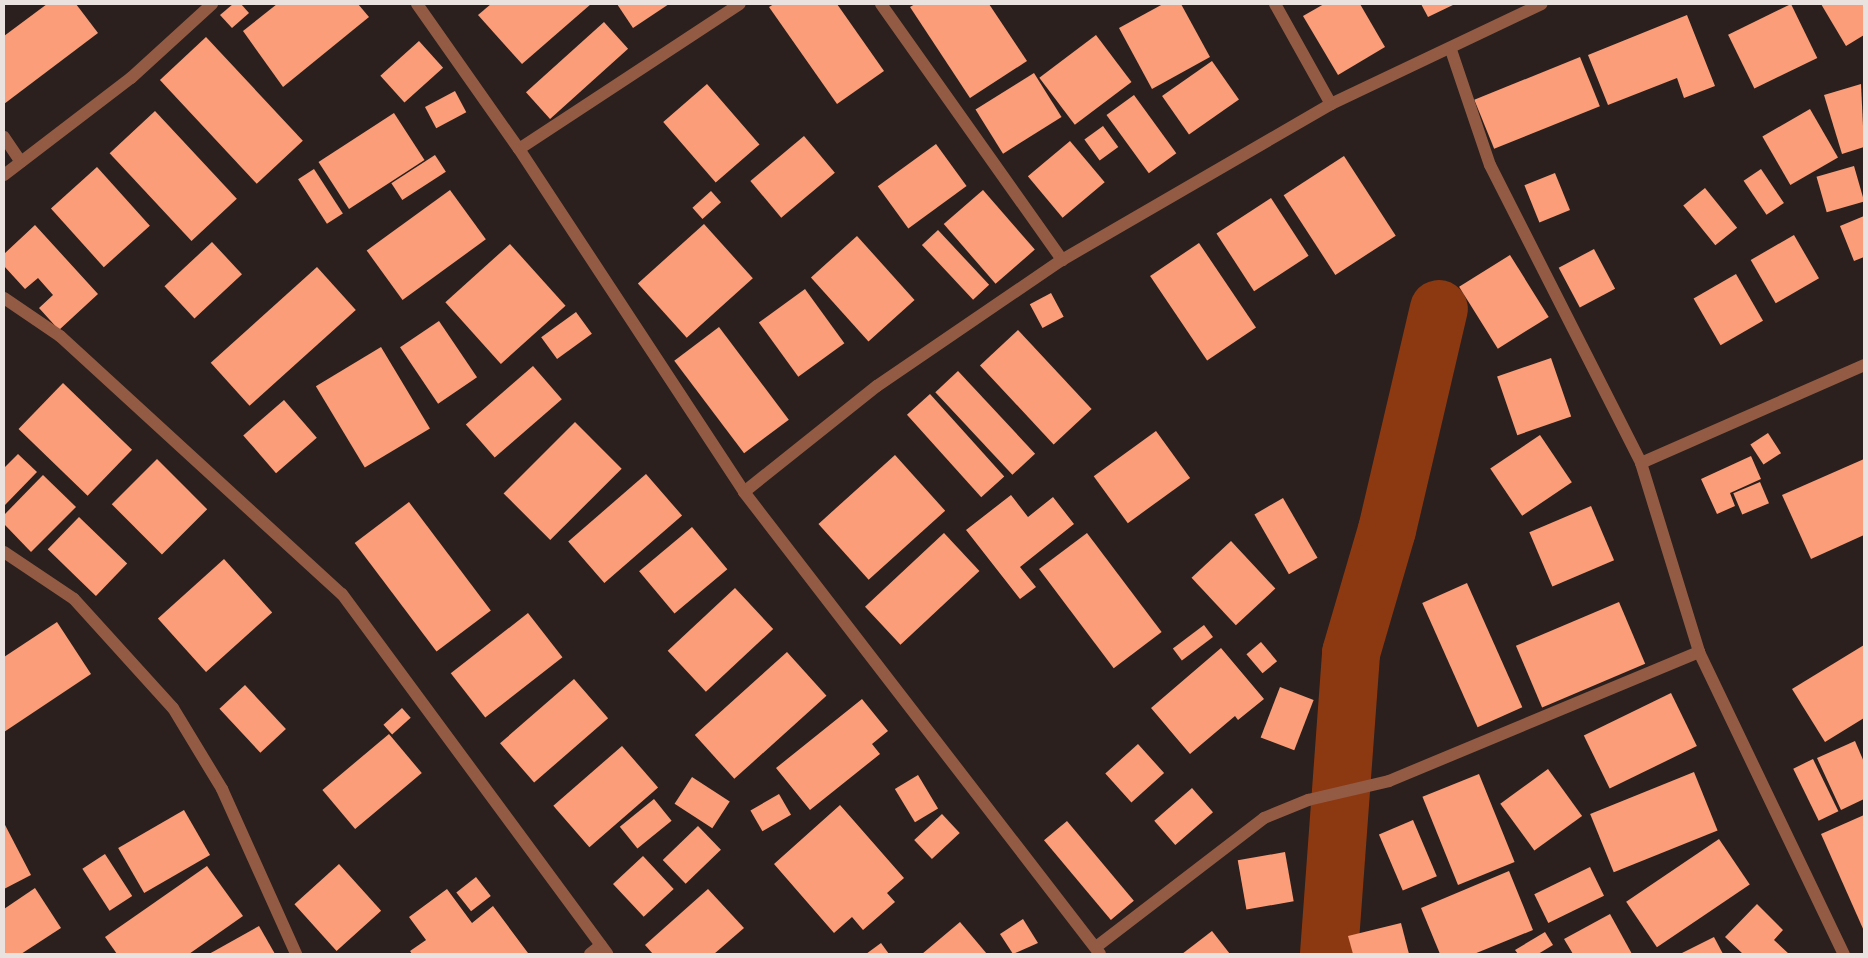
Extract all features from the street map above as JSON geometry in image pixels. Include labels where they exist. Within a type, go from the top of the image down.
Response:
[{"type":"street","points":[[4,175],[131,78],[212,4]]},
{"type":"street","points":[[417,4],[519,149],[744,492],[1098,951],[1264,818],[1308,800],[1389,781],[1700,652]]},
{"type":"street","points":[[519,149],[740,4]]},
{"type":"street","points":[[881,4],[1062,260]]},
{"type":"street","points":[[1275,4],[1331,104]]},
{"type":"street","points":[[744,492],[876,386],[1062,260],[1331,104],[1451,50],[1542,4]]},
{"type":"street","points":[[1451,50],[1490,165],[1642,463],[1700,652],[1844,954]]},
{"type":"street","points":[[4,138],[21,162]]},
{"type":"street","points":[[4,298],[60,336],[342,594],[604,950],[590,954]]},
{"type":"street","points":[[1642,463],[1864,366]]},
{"type":"street","points":[[4,552],[74,599],[173,708],[222,789],[296,954]]},
{"type":"building","points":[[47,4],[76,4],[98,33],[4,104],[4,36]]},
{"type":"building","points":[[233,4],[241,4],[249,13],[232,28],[220,15]]},
{"type":"building","points":[[277,4],[358,4],[369,17],[283,87],[243,31]]},
{"type":"building","points":[[491,4],[591,4],[522,64],[478,15]]},
{"type":"building","points":[[617,4],[669,4],[633,28]]},
{"type":"building","points":[[774,4],[837,4],[884,71],[837,104],[769,7]]},
{"type":"building","points":[[915,4],[989,4],[1027,61],[970,98],[910,7]]},
{"type":"building","points":[[1163,4],[1181,4],[1210,57],[1152,89],[1119,28]]},
{"type":"building","points":[[1324,4],[1360,4],[1385,47],[1338,75],[1303,16]]},
{"type":"building","points":[[1421,4],[1455,4],[1428,17]]},
{"type":"building","points":[[1791,4],[1817,58],[1754,89],[1728,35]]},
{"type":"building","points":[[1821,4],[1864,4],[1864,35],[1846,46]]},
{"type":"building","points":[[1687,15],[1715,86],[1684,98],[1677,78],[1608,105],[1588,55]]},
{"type":"building","points":[[604,22],[628,49],[550,119],[526,92]]},
{"type":"building","points":[[1096,35],[1132,82],[1075,125],[1039,78]]},
{"type":"building","points":[[206,37],[303,141],[257,184],[160,80]]},
{"type":"building","points":[[419,41],[443,68],[404,103],[380,76]]},
{"type":"building","points":[[1580,57],[1600,106],[1494,149],[1474,100]]},
{"type":"building","points":[[1212,61],[1239,100],[1189,134],[1162,96]]},
{"type":"building","points":[[1034,73],[1062,117],[1003,154],[975,110]]},
{"type":"building","points":[[707,84],[759,144],[716,182],[663,122]]},
{"type":"building","points":[[1861,84],[1864,147],[1842,154],[1824,95]]},
{"type":"building","points":[[455,91],[466,112],[436,128],[425,107]]},
{"type":"building","points":[[1134,95],[1176,153],[1149,173],[1106,115]]},
{"type":"building","points":[[1810,109],[1838,157],[1790,185],[1762,136]]},
{"type":"building","points":[[155,111],[237,199],[191,241],[110,153]]},
{"type":"building","points":[[394,113],[424,160],[349,209],[319,162]]},
{"type":"building","points":[[1103,126],[1118,147],[1100,161],[1084,140]]},
{"type":"building","points":[[804,136],[835,173],[781,218],[750,181]]},
{"type":"building","points":[[1070,141],[1105,182],[1063,218],[1028,176]]},
{"type":"building","points":[[936,144],[967,186],[908,228],[878,186]]},
{"type":"building","points":[[435,155],[446,172],[402,200],[391,183]]},
{"type":"building","points":[[1344,156],[1396,236],[1335,275],[1284,195]]},
{"type":"building","points":[[1854,166],[1864,202],[1827,212],[1817,177]]},
{"type":"building","points":[[97,167],[150,226],[104,267],[51,208]]},
{"type":"building","points":[[314,169],[343,213],[327,224],[298,179]]},
{"type":"building","points":[[1761,169],[1784,203],[1767,215],[1744,181]]},
{"type":"building","points":[[1555,173],[1570,210],[1539,222],[1524,185]]},
{"type":"building","points":[[1705,188],[1737,228],[1715,245],[1683,206]]},
{"type":"building","points":[[450,190],[486,239],[403,300],[367,251]]},
{"type":"building","points":[[983,190],[1035,250],[996,284],[944,224]]},
{"type":"building","points":[[711,191],[721,202],[702,219],[692,208]]},
{"type":"building","points":[[1271,198],[1309,256],[1254,291],[1216,233]]},
{"type":"building","points":[[1864,216],[1864,257],[1854,261],[1840,226]]},
{"type":"building","points":[[704,224],[753,278],[687,338],[638,284]]},
{"type":"building","points":[[35,225],[98,294],[59,330],[39,308],[53,295],[38,278],[25,289],[4,266],[4,254]]},
{"type":"building","points":[[938,230],[989,285],[973,300],[922,245]]},
{"type":"building","points":[[1794,235],[1819,278],[1776,303],[1751,260]]},
{"type":"building","points":[[857,236],[915,300],[868,341],[811,277]]},
{"type":"building","points":[[212,242],[242,274],[194,319],[164,286]]},
{"type":"building","points":[[1199,243],[1256,328],[1207,361],[1150,276]]},
{"type":"building","points":[[510,244],[566,306],[501,364],[445,302]]},
{"type":"building","points":[[1594,249],[1615,289],[1580,308],[1559,268]]},
{"type":"building","points":[[1510,255],[1549,317],[1498,349],[1459,287]]},
{"type":"building","points":[[317,267],[356,310],[250,406],[211,363]]},
{"type":"building","points":[[1736,274],[1763,321],[1721,345],[1694,298]]},
{"type":"building","points":[[805,289],[844,343],[798,377],[759,323]]},
{"type":"building","points":[[1051,293],[1064,317],[1042,328],[1030,304]]},
{"type":"building","points":[[576,312],[592,334],[557,359],[541,337]]},
{"type":"building","points":[[439,321],[477,377],[438,404],[400,347]]},
{"type":"building","points":[[719,327],[789,420],[744,453],[674,361]]},
{"type":"building","points":[[1018,330],[1092,409],[1054,444],[980,365]]},
{"type":"building","points":[[381,347],[430,428],[365,468],[316,386]]},
{"type":"building","points":[[1551,358],[1571,417],[1517,435],[1497,377]]},
{"type":"building","points":[[533,366],[562,399],[495,458],[466,424]]},
{"type":"building","points":[[958,371],[1035,454],[1012,475],[935,392]]},
{"type":"building","points":[[63,383],[132,450],[88,496],[19,429]]},
{"type":"building","points":[[930,394],[1004,476],[981,497],[907,415]]},
{"type":"building","points":[[284,400],[317,438],[276,473],[243,435]]},
{"type":"building","points":[[575,422],[622,469],[550,540],[504,493]]},
{"type":"building","points":[[1156,431],[1190,478],[1128,523],[1094,476]]},
{"type":"building","points":[[1768,433],[1781,453],[1763,465],[1750,444]]},
{"type":"building","points":[[1540,435],[1572,482],[1522,516],[1490,469]]},
{"type":"building","points":[[18,454],[37,472],[4,506],[4,468]]},
{"type":"building","points":[[895,455],[945,511],[869,580],[818,524]]},
{"type":"building","points":[[1751,456],[1761,479],[1730,493],[1735,506],[1717,514],[1701,479]]},
{"type":"building","points":[[157,459],[207,509],[162,554],[112,504]]},
{"type":"building","points":[[1864,459],[1864,535],[1811,559],[1782,495]]},
{"type":"building","points":[[646,474],[682,516],[604,583],[568,542]]},
{"type":"building","points":[[43,475],[76,507],[31,552],[4,524],[4,515]]},
{"type":"building","points":[[1760,482],[1769,503],[1742,515],[1733,493]]},
{"type":"building","points":[[1011,495],[1028,517],[1053,497],[1074,524],[1020,567],[1036,587],[1020,599],[966,530]]},
{"type":"building","points":[[1283,498],[1318,558],[1289,574],[1254,514]]},
{"type":"building","points":[[409,502],[491,611],[437,652],[355,543]]},
{"type":"building","points":[[1591,506],[1614,560],[1552,586],[1529,532]]},
{"type":"building","points":[[79,517],[127,564],[96,596],[48,549]]},
{"type":"building","points":[[692,527],[727,569],[674,613],[639,571]]},
{"type":"building","points":[[944,533],[979,571],[900,645],[865,607]]},
{"type":"building","points":[[1087,533],[1162,632],[1114,668],[1039,569]]},
{"type":"building","points":[[1231,541],[1275,589],[1236,625],[1192,578]]},
{"type":"building","points":[[224,559],[272,613],[206,672],[158,619]]},
{"type":"building","points":[[1467,583],[1522,707],[1478,727],[1422,603]]},
{"type":"building","points":[[735,588],[773,629],[706,692],[668,651]]},
{"type":"building","points":[[1619,602],[1645,664],[1542,707],[1516,646]]},
{"type":"building","points":[[528,613],[562,657],[485,717],[451,673]]},
{"type":"building","points":[[57,622],[91,674],[4,732],[4,657]]},
{"type":"building","points":[[1204,625],[1213,637],[1182,660],[1173,648]]},
{"type":"building","points":[[1261,642],[1277,661],[1263,673],[1246,654]]},
{"type":"building","points":[[1864,645],[1864,718],[1825,742],[1792,689]]},
{"type":"building","points":[[1221,648],[1264,699],[1238,720],[1235,716],[1190,754],[1151,708]]},
{"type":"building","points":[[787,652],[826,696],[734,779],[695,735]]},
{"type":"building","points":[[574,679],[608,718],[534,783],[500,743]]},
{"type":"building","points":[[245,685],[286,729],[260,753],[219,709]]},
{"type":"building","points":[[1280,687],[1314,700],[1294,750],[1261,737]]},
{"type":"building","points":[[1671,693],[1697,746],[1610,789],[1584,736]]},
{"type":"building","points":[[862,699],[888,731],[872,744],[880,754],[810,810],[776,768]]},
{"type":"building","points":[[402,708],[411,718],[392,734],[383,725]]},
{"type":"building","points":[[389,734],[422,773],[355,829],[322,790]]},
{"type":"building","points":[[1855,741],[1864,762],[1864,799],[1841,810],[1817,758]]},
{"type":"building","points":[[1138,744],[1164,773],[1131,802],[1105,773]]},
{"type":"building","points":[[622,746],[658,788],[589,847],[553,806]]},
{"type":"building","points":[[1813,759],[1838,811],[1819,821],[1793,769]]},
{"type":"building","points":[[1548,769],[1582,816],[1534,851],[1500,804]]},
{"type":"building","points":[[1694,772],[1718,830],[1614,872],[1590,814]]},
{"type":"building","points":[[1479,774],[1515,862],[1458,885],[1422,797]]},
{"type":"building","points":[[918,775],[938,808],[915,822],[895,789]]},
{"type":"building","points":[[692,777],[730,802],[712,828],[675,804]]},
{"type":"building","points":[[1192,788],[1213,812],[1175,845],[1154,821]]},
{"type":"building","points":[[779,794],[791,815],[762,831],[750,811]]},
{"type":"building","points":[[654,799],[672,821],[637,848],[620,827]]},
{"type":"building","points":[[840,805],[904,878],[887,893],[895,902],[863,930],[852,917],[834,933],[774,864]]},
{"type":"building","points":[[184,810],[210,855],[144,893],[118,848]]},
{"type":"building","points":[[942,814],[960,833],[932,859],[914,840]]},
{"type":"building","points":[[1864,815],[1864,931],[1821,834]]},
{"type":"building","points":[[1413,820],[1437,876],[1403,891],[1379,834]]},
{"type":"building","points":[[1067,821],[1134,901],[1111,920],[1044,840]]},
{"type":"building","points":[[4,823],[31,875],[4,889]]},
{"type":"building","points":[[698,826],[721,850],[686,884],[663,860]]},
{"type":"building","points":[[1719,839],[1750,885],[1657,947],[1626,902]]},
{"type":"building","points":[[1285,852],[1294,901],[1246,910],[1238,860]]},
{"type":"building","points":[[105,854],[132,896],[110,911],[82,869]]},
{"type":"building","points":[[643,856],[674,889],[644,917],[613,884]]},
{"type":"building","points":[[339,864],[381,911],[337,951],[294,904]]},
{"type":"building","points":[[207,866],[243,916],[189,954],[117,954],[105,937]]},
{"type":"building","points":[[1590,867],[1604,896],[1548,923],[1534,894]]},
{"type":"building","points":[[1509,871],[1533,930],[1474,954],[1440,954],[1421,908]]},
{"type":"building","points":[[476,877],[491,896],[471,911],[456,892]]},
{"type":"building","points":[[35,888],[61,928],[21,954],[4,954],[4,909]]},
{"type":"building","points":[[447,889],[472,923],[493,906],[528,953],[412,954],[410,951],[426,940],[409,917]]},
{"type":"building","points":[[708,889],[744,928],[714,954],[653,954],[645,945]]},
{"type":"building","points":[[1757,904],[1783,930],[1774,940],[1789,954],[1743,954],[1725,937]]},
{"type":"building","points":[[1610,914],[1632,954],[1573,954],[1564,939]]},
{"type":"building","points":[[1023,919],[1038,943],[1013,954],[1000,934]]},
{"type":"building","points":[[960,922],[987,954],[922,954]]},
{"type":"building","points":[[1401,923],[1409,954],[1353,954],[1348,936]]},
{"type":"building","points":[[259,926],[275,954],[209,954]]},
{"type":"building","points":[[1212,931],[1230,954],[1182,954]]},
{"type":"building","points":[[1545,932],[1553,945],[1538,954],[1518,954],[1515,950]]},
{"type":"building","points":[[1714,937],[1723,954],[1680,954]]},
{"type":"building","points":[[881,943],[889,954],[866,954]]},
{"type":"waterway","points":[[1329,954],[1351,653],[1387,530],[1439,309]]}]
